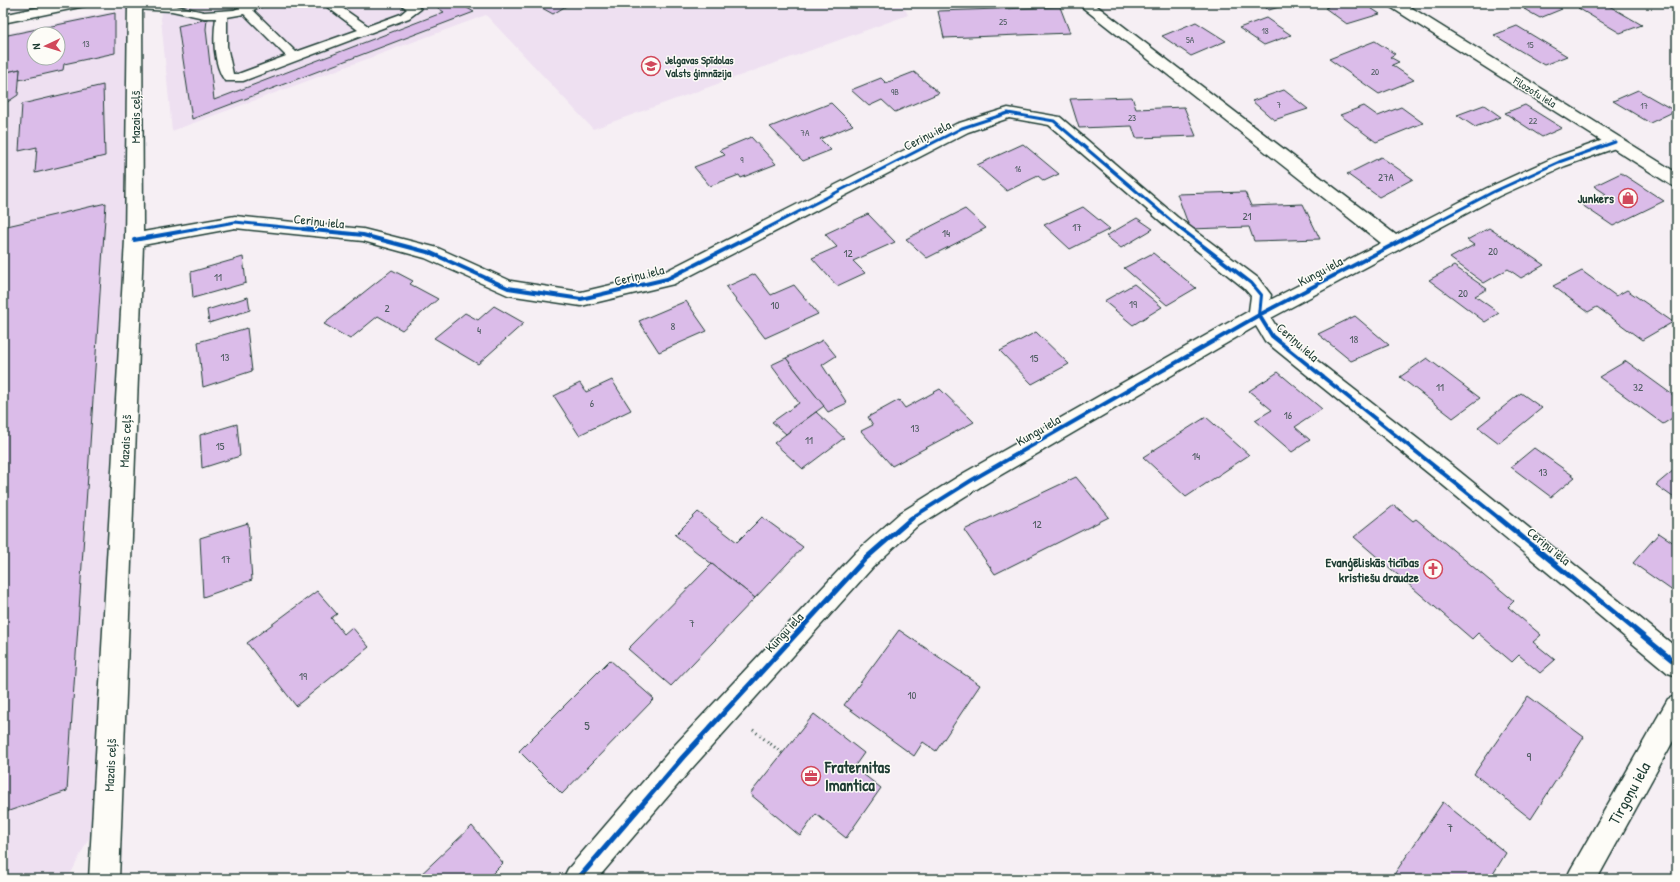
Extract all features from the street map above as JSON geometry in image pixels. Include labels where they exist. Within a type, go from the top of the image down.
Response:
[{"type":"street","points":[[3,19],[80,3]]},
{"type":"street","points":[[1084,3],[1394,243]]},
{"type":"street","name":"Filozofu iela","points":[[1394,3],[1677,181]]},
{"type":"street","name":"Mazais ceļš","points":[[104,879],[134,240],[135,5]]},
{"type":"street","name":"Ceriņu iela","points":[[134,240],[235,222],[363,235],[431,253],[508,288],[580,299],[667,280],[962,128],[1008,113],[1054,121],[1171,221],[1251,283],[1261,295],[1259,315],[1272,336],[1452,479],[1677,664]]},
{"type":"street","name":"Kungu iela","points":[[578,879],[683,757],[726,710],[865,559],[908,520],[972,480],[1259,315],[1394,243],[1508,185],[1558,162],[1615,142]]},
{"type":"street","name":"Tirgoņu iela","points":[[1581,879],[1677,708]]},
{"type":"lane","points":[[135,5],[172,8],[204,15],[236,13],[260,3]]},
{"type":"lane","points":[[328,3],[366,30]]},
{"type":"lane","points":[[222,14],[220,27],[225,70],[229,78],[239,78],[404,16],[415,9],[405,3]]},
{"type":"lane","points":[[245,9],[294,57]]},
{"type":"path","points":[[726,710],[782,753]]},
{"type":"shaded area","points":[[179,3],[902,3],[908,15],[593,129],[486,15],[172,131],[160,9]]},
{"type":"shaded area","points":[[128,8],[137,205],[113,791],[68,879],[3,879],[3,34],[26,29],[26,66],[66,66],[66,26],[41,26]]},
{"type":"building","points":[[431,3],[459,3],[474,12],[192,119],[178,26],[207,19],[206,29],[214,100],[444,12]]},
{"type":"building","points":[[533,3],[571,3],[553,14]]},
{"type":"building","points":[[1258,3],[1272,3],[1279,7],[1269,10]]},
{"type":"building","points":[[1323,3],[1363,3],[1380,14],[1347,24],[1325,8],[1328,7]]},
{"type":"building","points":[[1539,3],[1551,3],[1562,9],[1540,18],[1524,9]]},
{"type":"building","points":[[1593,3],[1604,3],[1642,25],[1620,33],[1578,8]]},
{"type":"building","points":[[1060,7],[1070,33],[944,38],[938,11]]},
{"type":"building","points":[[115,13],[115,53],[66,64],[66,26],[52,26]]},
{"type":"building","points":[[1266,18],[1291,35],[1264,45],[1239,28]]},
{"type":"building","points":[[1196,22],[1226,41],[1191,56],[1162,36]]},
{"type":"building","points":[[1517,26],[1567,56],[1544,65],[1494,35]]},
{"type":"building","points":[[26,31],[26,66],[64,66],[63,70],[19,80],[20,69],[3,73],[3,36]]},
{"type":"building","points":[[1375,41],[1395,54],[1390,57],[1399,62],[1392,65],[1414,80],[1379,94],[1329,59]]},
{"type":"building","points":[[20,69],[18,95],[3,105],[3,73]]},
{"type":"building","points":[[914,72],[939,93],[895,112],[882,100],[869,106],[851,90],[881,78],[886,83]]},
{"type":"building","points":[[103,85],[105,156],[35,173],[37,147],[19,151],[22,104]]},
{"type":"building","points":[[1284,90],[1308,109],[1274,120],[1252,101]]},
{"type":"building","points":[[1638,90],[1675,111],[1650,123],[1613,101]]},
{"type":"building","points":[[1132,97],[1136,109],[1184,107],[1196,136],[1136,138],[1132,126],[1079,128],[1070,99]]},
{"type":"building","points":[[831,103],[853,125],[820,139],[831,150],[803,161],[770,127]]},
{"type":"building","points":[[1484,105],[1501,117],[1475,127],[1457,115]]},
{"type":"building","points":[[1525,105],[1562,128],[1542,137],[1505,113]]},
{"type":"building","points":[[1364,106],[1378,116],[1401,107],[1423,123],[1376,142],[1340,115]]},
{"type":"building","points":[[751,137],[776,164],[741,178],[739,175],[710,186],[694,167],[725,155],[720,150]]},
{"type":"building","points":[[1023,144],[1059,174],[1044,181],[1038,176],[1007,191],[977,165]]},
{"type":"building","points":[[1381,157],[1413,179],[1379,197],[1347,174]]},
{"type":"building","name":"Junkers","points":[[1621,173],[1664,201],[1613,226],[1582,205],[1606,194],[1594,186]]},
{"type":"building","points":[[1245,192],[1251,206],[1303,204],[1320,239],[1254,241],[1249,227],[1190,229],[1177,194]]},
{"type":"building","points":[[106,203],[67,791],[3,813],[3,227]]},
{"type":"building","points":[[1083,207],[1110,229],[1070,249],[1044,225]]},
{"type":"building","points":[[965,209],[986,228],[927,258],[906,239]]},
{"type":"building","points":[[868,214],[895,242],[853,261],[865,273],[837,286],[812,258],[837,247],[825,234]]},
{"type":"building","points":[[1137,218],[1153,229],[1121,248],[1106,236]]},
{"type":"building","points":[[1489,228],[1544,265],[1521,278],[1508,269],[1484,283],[1450,258],[1474,245],[1467,240]]},
{"type":"building","points":[[1153,253],[1196,288],[1167,305],[1124,268]]},
{"type":"building","points":[[243,257],[246,283],[193,298],[191,272]]},
{"type":"building","points":[[1454,266],[1487,289],[1475,296],[1499,313],[1485,322],[1429,280]]},
{"type":"building","points":[[392,270],[413,281],[410,284],[438,299],[402,330],[378,316],[350,339],[324,324]]},
{"type":"building","points":[[1582,271],[1616,296],[1627,290],[1673,322],[1642,340],[1597,307],[1588,312],[1553,286]]},
{"type":"building","points":[[755,274],[771,295],[794,285],[818,314],[765,338],[726,287]]},
{"type":"building","points":[[1134,284],[1162,307],[1133,325],[1104,301]]},
{"type":"building","points":[[248,297],[250,310],[209,323],[207,310]]},
{"type":"building","points":[[686,301],[707,331],[659,352],[639,321]]},
{"type":"building","points":[[494,306],[524,323],[478,364],[434,338],[465,313],[478,320]]},
{"type":"building","points":[[1355,316],[1389,345],[1351,361],[1318,334]]},
{"type":"building","points":[[247,328],[252,371],[203,387],[198,342]]},
{"type":"building","points":[[1036,332],[1069,364],[1032,384],[1000,351]]},
{"type":"building","points":[[823,340],[836,356],[822,365],[847,403],[828,412],[786,358]]},
{"type":"building","points":[[786,358],[824,406],[786,434],[772,422],[799,403],[771,365]]},
{"type":"building","points":[[1427,358],[1480,398],[1453,418],[1400,377]]},
{"type":"building","points":[[1626,361],[1677,398],[1677,415],[1663,424],[1599,377]]},
{"type":"building","points":[[1278,372],[1322,409],[1295,427],[1310,440],[1292,452],[1255,420],[1272,410],[1249,391]]},
{"type":"building","points":[[612,380],[631,410],[579,435],[554,396],[580,383],[586,392]]},
{"type":"building","points":[[940,389],[974,422],[892,466],[861,431],[873,425],[868,417],[899,400],[905,408]]},
{"type":"building","points":[[1521,393],[1542,408],[1499,443],[1478,427]]},
{"type":"building","points":[[816,412],[844,438],[803,469],[774,443]]},
{"type":"building","points":[[1206,417],[1249,455],[1186,497],[1143,457]]},
{"type":"building","points":[[237,424],[240,456],[202,468],[200,435]]},
{"type":"building","points":[[1534,448],[1575,477],[1551,497],[1511,467]]},
{"type":"building","points":[[1675,469],[1677,470],[1677,500],[1656,485]]},
{"type":"building","points":[[1076,477],[1109,517],[995,574],[964,530]]},
{"type":"building","name":"Evanģēliskās ticības kristiešu draudze","points":[[1394,505],[1413,521],[1416,519],[1514,601],[1508,607],[1541,635],[1533,642],[1555,660],[1540,673],[1519,655],[1512,662],[1478,633],[1472,639],[1354,537]]},
{"type":"building","points":[[698,512],[737,542],[762,517],[803,547],[755,598],[675,535]]},
{"type":"building","points":[[248,523],[252,580],[203,597],[200,538]]},
{"type":"building","points":[[1659,533],[1677,545],[1677,594],[1633,563]]},
{"type":"building","points":[[712,564],[755,598],[671,686],[628,649]]},
{"type":"building","points":[[317,591],[337,614],[331,618],[344,634],[352,627],[369,647],[296,706],[247,643]]},
{"type":"building","points":[[899,630],[980,685],[936,751],[923,742],[914,756],[844,705]]},
{"type":"building","points":[[610,660],[654,699],[562,794],[519,751]]},
{"type":"building","points":[[1528,696],[1584,737],[1531,819],[1474,774]]},
{"type":"building","points":[[814,714],[864,753],[854,767],[881,788],[846,838],[816,814],[800,836],[750,794]]},
{"type":"building","points":[[1443,802],[1506,853],[1490,879],[1391,879]]},
{"type":"building","points":[[472,826],[503,863],[487,879],[416,879]]},
{"type":"cycle path","points":[[134,240],[235,222],[363,235],[431,253],[508,288],[581,299],[667,279],[962,128],[1008,113],[1054,121],[1171,221],[1251,283],[1261,295],[1259,315],[1272,336],[1446,474],[1677,664]]},
{"type":"cycle path","points":[[578,879],[683,757],[865,559],[908,520],[972,480],[1259,315],[1493,192],[1559,162],[1615,142]]},
{"type":"place","name":"Jelgavas Spīdolas Valsts ģimnāzija","points":[[651,66]]},
{"type":"place","name":"Junkers","points":[[1628,198]]},
{"type":"place","name":"Evanģēliskās ticības kristiešu draudze","points":[[1433,569]]},
{"type":"place","name":"Fraternitas Imantica","points":[[811,776]]}]
